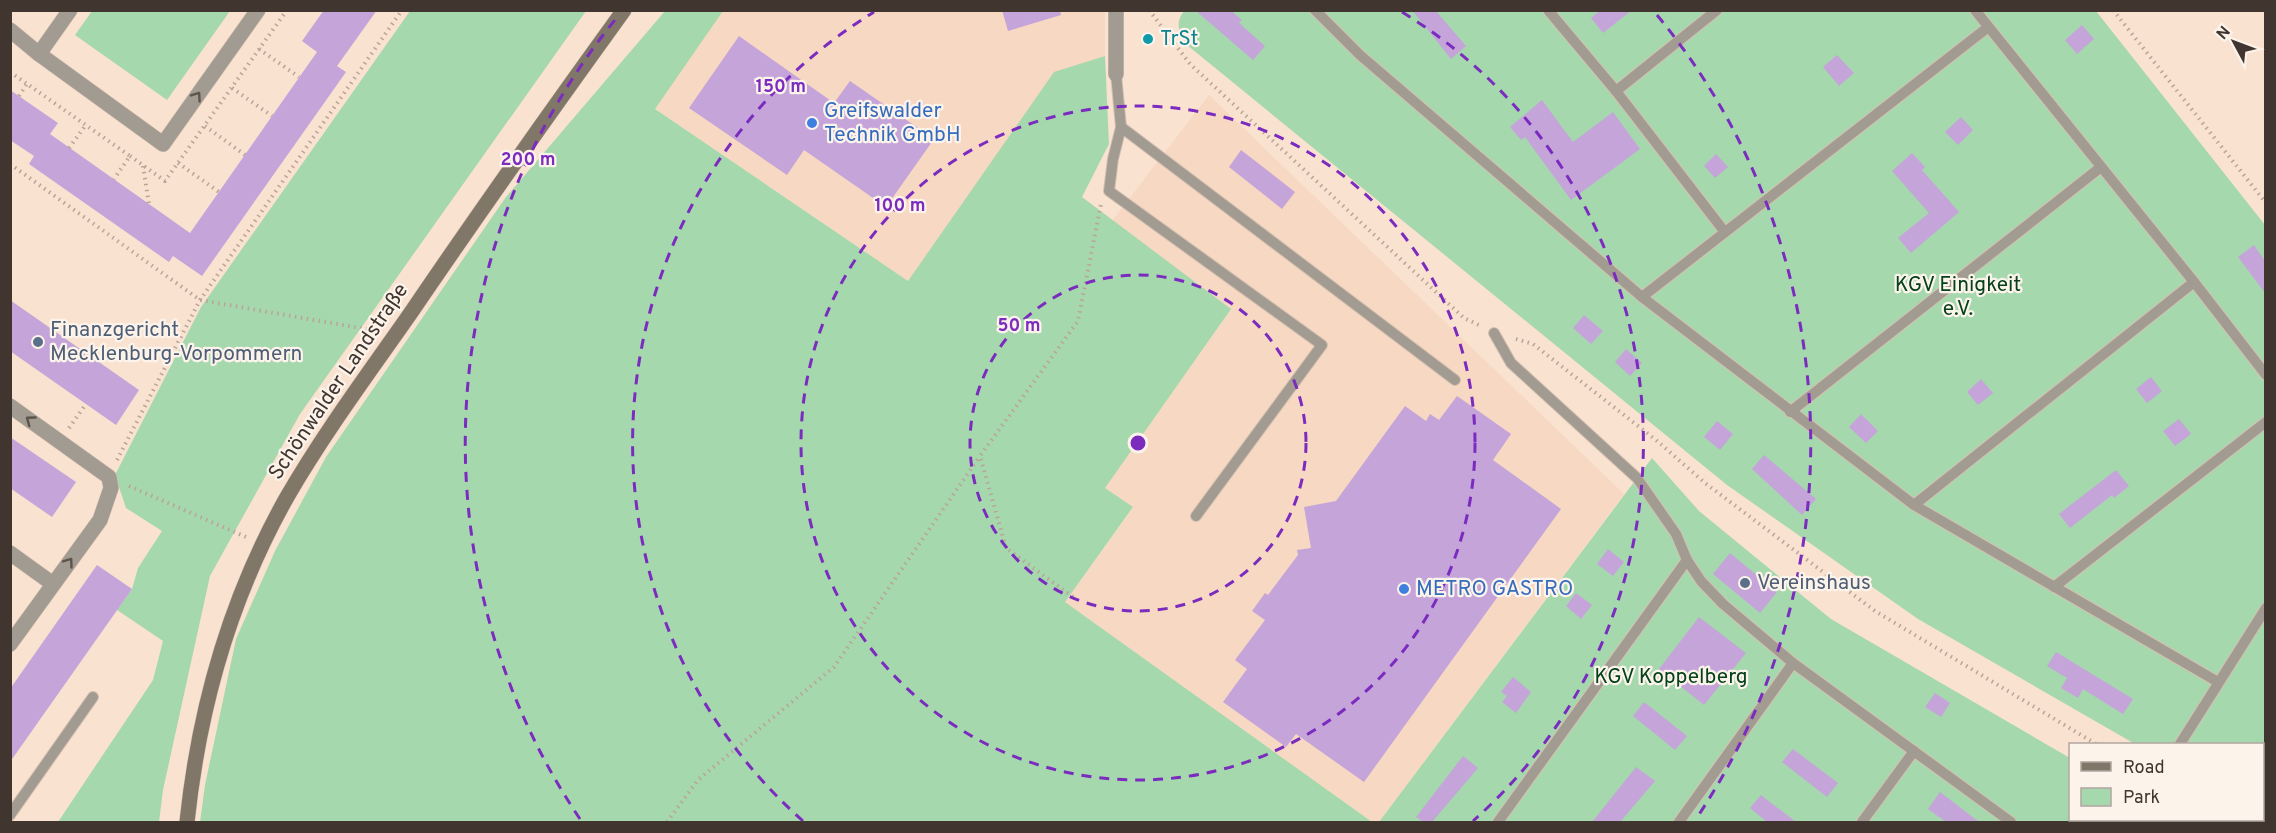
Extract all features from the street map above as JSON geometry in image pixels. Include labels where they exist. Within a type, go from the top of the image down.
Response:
[{"type":"main road","name":"Schönwalder Landstraße","points":[[187,822],[190,792],[207,699],[223,643],[239,596],[287,498],[320,443],[472,223],[624,10]]},
{"type":"street","points":[[39,54],[70,10]]},
{"type":"street","points":[[10,30],[39,54],[163,144],[258,10]]},
{"type":"street","points":[[1116,10],[1116,74]]},
{"type":"street","points":[[10,406],[109,477],[111,488],[100,520],[10,644]]},
{"type":"street","points":[[10,553],[53,584]]},
{"type":"lane","points":[[1315,10],[1360,55],[1642,297],[1914,506],[2218,682]]},
{"type":"lane","points":[[1548,10],[1616,91],[1724,231]]},
{"type":"lane","points":[[1616,91],[1717,10]]},
{"type":"lane","points":[[1975,10],[2194,282],[2265,375]]},
{"type":"lane","points":[[1642,297],[1988,28]]},
{"type":"lane","points":[[1116,74],[1121,127],[1113,159],[1109,191],[1322,345],[1196,516]]},
{"type":"lane","points":[[1121,127],[1455,380]]},
{"type":"lane","points":[[1790,412],[2101,167]]},
{"type":"lane","points":[[1914,506],[2194,282]]},
{"type":"lane","points":[[1494,333],[1511,363],[1636,478],[1676,534],[1687,560],[1701,580],[1723,604],[1793,663],[2011,822]]},
{"type":"lane","points":[[2054,587],[2265,422]]},
{"type":"lane","points":[[1498,822],[1687,560]]},
{"type":"lane","points":[[2181,743],[2265,608]]},
{"type":"lane","points":[[1679,822],[1793,663]]},
{"type":"lane","points":[[10,815],[93,697]]},
{"type":"lane","points":[[1862,822],[1914,751]]},
{"type":"path","points":[[249,538],[109,477],[200,300],[402,10]]},
{"type":"path","points":[[1149,10],[1190,64],[1464,318],[1494,333],[1533,344],[1656,440],[1705,483],[1875,611],[2094,743]]},
{"type":"path","points":[[2114,10],[2265,203]]},
{"type":"path","points":[[259,49],[299,77]]},
{"type":"path","points":[[10,72],[130,156],[114,179]]},
{"type":"path","points":[[19,96],[27,84]]},
{"type":"path","points":[[232,87],[272,116]]},
{"type":"path","points":[[69,148],[85,126]]},
{"type":"path","points":[[205,126],[245,154]]},
{"type":"path","points":[[178,163],[219,192]]},
{"type":"path","points":[[10,164],[200,300],[378,331]]},
{"type":"path","points":[[143,166],[149,204]]},
{"type":"path","points":[[667,822],[698,780],[834,667],[980,456],[1078,321],[1101,203],[1109,191]]},
{"type":"path","points":[[77,417],[86,404]]},
{"type":"path","points":[[980,456],[1006,548],[1073,597]]},
{"type":"shaded area","points":[[723,11],[1105,11],[1105,56],[1054,73],[908,281],[654,108]]},
{"type":"shaded area","points":[[1209,95],[1624,494],[1379,822],[1372,822],[1065,602],[1133,508],[1104,488],[1231,309],[1112,221]]},
{"type":"green space","name":"KGV Einigkeit e.V.","points":[[1185,10],[2096,11],[2265,225],[2265,820],[2264,743],[2133,743],[1918,619],[1727,485],[1187,45],[1179,28]]},
{"type":"green space","points":[[92,11],[230,11],[167,100],[75,35]]},
{"type":"green space","points":[[410,11],[586,11],[300,414],[210,576],[163,790],[159,822],[58,822],[153,680],[163,641],[117,610],[132,589],[138,568],[162,531],[126,508],[115,475],[201,307]]},
{"type":"green space","points":[[665,11],[723,11],[655,109],[908,281],[1054,72],[1105,56],[1109,144],[1082,197],[1231,309],[1105,488],[1133,507],[1065,602],[1372,822],[200,822],[205,785],[236,639],[275,551],[326,457],[506,197]]},
{"type":"green space","name":"KGV Koppelberg","points":[[1652,458],[1699,511],[1831,619],[2069,757],[2069,821],[2180,822],[1379,822]]},
{"type":"building","points":[[324,10],[377,10],[337,66],[346,72],[202,276],[173,256],[169,262],[29,164],[34,156],[10,140],[10,90],[58,123],[50,134],[190,233],[317,52],[302,41]]},
{"type":"building","points":[[1002,10],[1060,10],[1061,15],[1008,31]]},
{"type":"building","points":[[1195,10],[1230,10],[1242,20],[1239,23],[1265,46],[1253,60]]},
{"type":"building","points":[[1412,10],[1435,10],[1466,46],[1451,59]]},
{"type":"building","points":[[1601,10],[1632,10],[1603,33],[1591,18]]},
{"type":"building","points":[[2082,25],[2094,39],[2077,54],[2065,40]]},
{"type":"building","name":"Greifswalder Technik GmbH","points":[[739,36],[834,103],[850,81],[934,139],[886,207],[804,150],[787,175],[689,108]]},
{"type":"building","points":[[1837,55],[1854,73],[1839,86],[1823,67]]},
{"type":"building","points":[[1542,100],[1573,142],[1613,112],[1640,149],[1571,200],[1525,137],[1521,140],[1510,127]]},
{"type":"building","points":[[1961,117],[1973,130],[1958,145],[1945,132]]},
{"type":"building","points":[[1241,150],[1295,192],[1282,209],[1229,167]]},
{"type":"building","points":[[1912,153],[1925,167],[1922,170],[1959,212],[1911,253],[1898,238],[1929,213],[1892,171]]},
{"type":"building","points":[[1716,154],[1728,167],[1715,178],[1704,166]]},
{"type":"building","points":[[2254,245],[2265,261],[2265,293],[2238,257]]},
{"type":"building","points":[[10,300],[139,390],[116,425],[10,351]]},
{"type":"building","points":[[1584,315],[1603,331],[1591,344],[1573,328]]},
{"type":"building","points":[[1626,349],[1642,363],[1630,376],[1615,362]]},
{"type":"building","points":[[2151,377],[2162,391],[2147,403],[2136,389]]},
{"type":"building","points":[[1981,379],[1993,393],[1978,405],[1967,392]]},
{"type":"building","name":"METRO GASTRO","points":[[1457,396],[1511,434],[1493,460],[1561,509],[1364,782],[1296,734],[1286,747],[1223,702],[1247,669],[1235,660],[1265,620],[1252,611],[1265,593],[1268,595],[1298,555],[1297,550],[1311,548],[1304,507],[1336,501],[1405,406],[1426,421],[1430,414],[1439,420]]},
{"type":"building","points":[[1861,414],[1878,431],[1866,443],[1849,427]]},
{"type":"building","points":[[2179,419],[2191,434],[2175,446],[2163,431]]},
{"type":"building","points":[[1717,421],[1733,434],[1720,450],[1704,437]]},
{"type":"building","points":[[10,437],[76,482],[52,517],[10,488]]},
{"type":"building","points":[[1764,455],[1816,499],[1802,515],[1752,469]]},
{"type":"building","points":[[2116,470],[2129,486],[2114,498],[2112,495],[2070,528],[2059,514]]},
{"type":"building","points":[[1608,549],[1624,562],[1613,576],[1597,564]]},
{"type":"building","name":"Vereinshaus","points":[[1730,553],[1777,592],[1760,613],[1713,574]]},
{"type":"building","points":[[97,565],[132,589],[10,762],[10,689]]},
{"type":"building","points":[[1576,593],[1592,605],[1581,619],[1566,606]]},
{"type":"building","points":[[1699,617],[1746,653],[1704,705],[1659,669]]},
{"type":"building","points":[[2056,652],[2133,699],[2123,714],[2083,689],[2078,698],[2061,688],[2067,678],[2047,666]]},
{"type":"building","points":[[1513,677],[1531,692],[1516,713],[1502,702],[1507,696],[1501,692]]},
{"type":"building","points":[[1935,693],[1950,703],[1941,717],[1925,707]]},
{"type":"building","points":[[1644,702],[1687,736],[1675,750],[1633,716]]},
{"type":"building","points":[[1793,749],[1838,783],[1827,797],[1782,762]]},
{"type":"building","points":[[1463,756],[1478,768],[1432,822],[1423,822],[1416,817]]},
{"type":"building","points":[[1636,767],[1655,781],[1620,822],[1592,822]]},
{"type":"building","points":[[1940,792],[1979,822],[1946,822],[1928,809]]},
{"type":"building","points":[[1761,795],[1796,822],[1767,822],[1750,808]]},
{"type":"place","name":"TrSt","points":[[1148,39]]},
{"type":"place","name":"Greifswalder Technik GmbH","points":[[812,123]]},
{"type":"place","name":"Finanzgericht Mecklenburg-Vorpommern","points":[[38,342]]},
{"type":"place","name":"Vereinshaus","points":[[1745,583]]},
{"type":"place","name":"METRO GASTRO","points":[[1404,589]]}]
